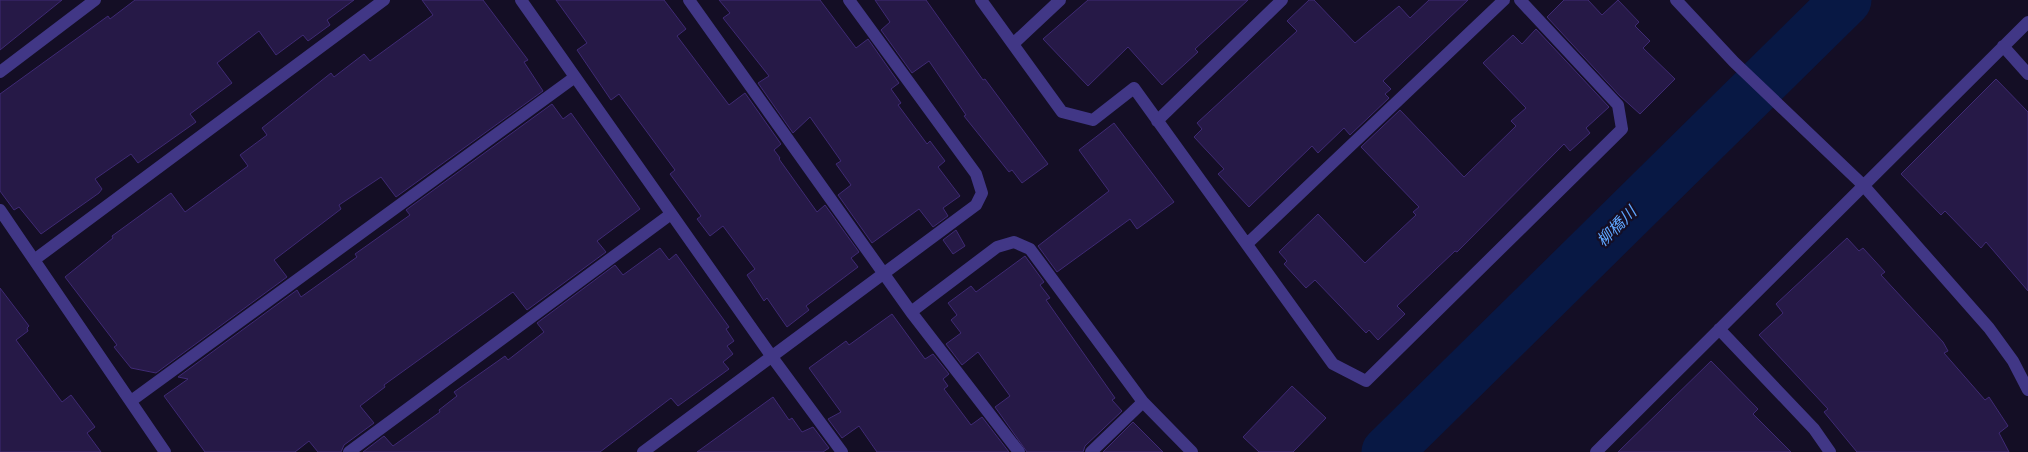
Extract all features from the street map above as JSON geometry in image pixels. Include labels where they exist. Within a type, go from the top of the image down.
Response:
[{"type":"street","points":[[0,72],[95,0]]},
{"type":"street","points":[[34,260],[384,0]]},
{"type":"street","points":[[521,0],[772,358],[842,452]]},
{"type":"street","points":[[689,0],[910,312],[1019,452]]},
{"type":"street","points":[[643,452],[976,205],[982,193],[976,174],[849,0]]},
{"type":"street","points":[[981,0],[1062,112],[1093,120],[1134,88],[1333,364],[1366,381],[1622,129],[1618,105],[1520,0]]},
{"type":"street","points":[[1013,44],[1060,0]]},
{"type":"street","points":[[1157,121],[1282,0]]},
{"type":"street","points":[[1247,244],[1504,0]]},
{"type":"street","points":[[1676,0],[1734,62],[1864,185],[1989,328],[2013,361],[2028,390]]},
{"type":"street","points":[[1596,452],[2028,22]]},
{"type":"street","points":[[2003,46],[2028,74]]},
{"type":"street","points":[[131,401],[575,77]]},
{"type":"street","points":[[0,210],[166,452]]},
{"type":"street","points":[[349,452],[671,214]]},
{"type":"street","points":[[910,312],[996,246],[1014,242],[1030,249],[1142,402],[1192,452]]},
{"type":"street","points":[[1720,329],[1814,429],[1830,452]]},
{"type":"street","points":[[1092,452],[1142,402]]},
{"type":"building","points":[[0,0],[62,0],[0,50]]},
{"type":"building","points":[[135,0],[354,0],[327,20],[330,25],[308,41],[303,35],[276,55],[259,31],[217,63],[232,83],[190,114],[196,122],[138,163],[131,154],[95,179],[102,189],[99,193],[41,234],[19,207],[14,210],[0,191],[0,94],[108,16],[110,19]]},
{"type":"building","points":[[422,0],[483,0],[528,60],[524,62],[543,91],[396,197],[381,177],[339,205],[341,209],[274,260],[287,277],[156,373],[131,368],[114,347],[117,345],[65,277],[113,238],[112,236],[171,193],[185,212],[248,166],[240,155],[267,135],[262,128],[331,73],[334,77],[364,54],[370,61],[433,15]]},
{"type":"building","points":[[556,0],[664,0],[686,29],[677,36],[729,105],[745,93],[781,144],[774,150],[779,159],[817,212],[825,205],[859,252],[851,258],[858,267],[806,306],[809,310],[787,327],[767,298],[764,301],[747,275],[755,269],[723,226],[710,236],[697,219],[701,216],[670,174],[675,170],[619,94],[611,100],[577,50],[587,43]]},
{"type":"building","points":[[719,0],[820,0],[856,48],[868,39],[899,83],[891,89],[901,103],[898,105],[927,144],[930,141],[945,161],[938,167],[960,196],[943,208],[948,216],[933,227],[919,209],[872,243],[838,195],[851,185],[836,164],[841,161],[810,117],[793,133],[758,83],[769,76],[723,18],[730,13]]},
{"type":"building","points":[[875,0],[926,0],[983,80],[985,79],[1048,164],[1022,183],[1012,170],[1009,172],[964,116],[966,115],[929,61],[912,73],[881,30],[890,22]]},
{"type":"building","points":[[1088,0],[1248,0],[1195,49],[1198,52],[1162,85],[1128,47],[1088,86],[1043,39]]},
{"type":"building","points":[[1309,0],[1314,0],[1355,43],[1399,6],[1410,18],[1429,0],[1468,0],[1383,81],[1391,89],[1385,94],[1389,98],[1350,135],[1344,128],[1318,153],[1312,146],[1249,207],[1218,174],[1224,169],[1194,137],[1202,129],[1197,123],[1297,31],[1287,21]]},
{"type":"building","points":[[1564,0],[1588,0],[1602,15],[1618,0],[1639,22],[1635,26],[1650,41],[1643,48],[1675,79],[1640,114],[1620,96],[1547,17]]},
{"type":"building","points":[[1536,29],[1609,107],[1586,128],[1590,133],[1570,151],[1564,144],[1457,252],[1455,251],[1397,306],[1405,314],[1378,340],[1369,330],[1366,333],[1315,280],[1306,288],[1284,264],[1287,261],[1279,252],[1318,214],[1365,263],[1416,215],[1413,212],[1419,207],[1361,147],[1400,110],[1464,177],[1516,126],[1511,121],[1526,108],[1483,63],[1513,35],[1522,44]]},
{"type":"building","points":[[1996,79],[2028,112],[2028,291],[1986,242],[1981,248],[1945,211],[1941,215],[1901,174]]},
{"type":"building","points":[[552,104],[563,119],[571,113],[640,209],[597,241],[606,252],[527,310],[513,292],[384,385],[385,387],[360,406],[374,423],[344,445],[341,452],[318,452],[309,441],[295,452],[205,452],[164,396],[188,379],[178,377],[297,290],[301,297],[357,257],[355,254],[410,215],[406,210]]},
{"type":"building","points":[[1114,123],[1174,202],[1137,229],[1130,219],[1057,272],[1038,246],[1109,191],[1079,150]]},
{"type":"building","points":[[956,230],[965,246],[953,254],[943,240]]},
{"type":"building","points":[[1847,238],[1859,251],[1863,248],[1885,272],[1881,275],[1943,342],[1948,351],[1944,353],[1985,400],[1989,397],[2008,426],[1999,433],[2009,452],[1857,452],[1824,412],[1828,409],[1759,335],[1783,313],[1776,304]]},
{"type":"building","points":[[660,248],[669,260],[676,254],[729,327],[726,329],[734,341],[727,346],[733,354],[723,362],[729,369],[678,406],[671,398],[600,452],[363,452],[384,436],[393,446],[440,412],[439,410],[457,396],[454,392],[505,356],[508,360],[544,332],[537,323],[615,265],[623,275]]},
{"type":"building","points":[[1025,256],[1044,282],[1040,285],[1050,298],[1046,300],[1115,398],[1112,400],[1122,411],[1085,446],[1083,452],[1027,452],[995,407],[1010,396],[978,352],[962,365],[946,344],[961,333],[951,320],[957,315],[948,303],[971,286],[976,292]]},
{"type":"building","points":[[0,288],[29,326],[27,328],[28,331],[16,340],[62,402],[71,395],[95,427],[87,433],[101,452],[0,452]]},
{"type":"building","points":[[892,314],[925,359],[933,354],[949,374],[943,379],[948,386],[944,389],[971,425],[982,417],[1009,452],[877,452],[859,426],[842,438],[828,419],[841,412],[809,368],[846,341],[849,345]]},
{"type":"building","points":[[1711,361],[1758,409],[1753,414],[1791,452],[1618,452]]},
{"type":"building","points":[[1292,386],[1326,418],[1293,452],[1259,452],[1243,437]]},
{"type":"building","points":[[773,397],[789,420],[792,418],[802,432],[813,427],[829,448],[823,452],[697,452]]},
{"type":"building","points":[[1133,422],[1163,452],[1103,452]]},
{"type":"waterway","name":"柳橋川","points":[[1387,452],[1846,0]]}]
